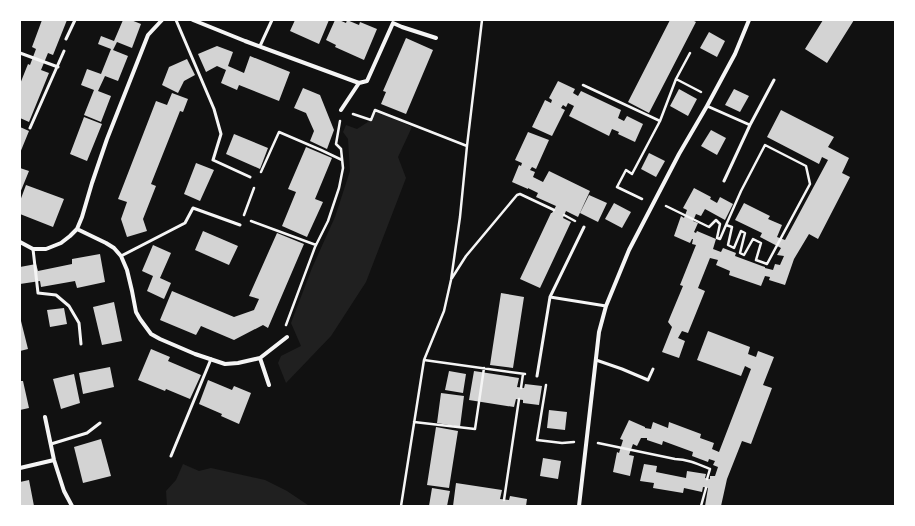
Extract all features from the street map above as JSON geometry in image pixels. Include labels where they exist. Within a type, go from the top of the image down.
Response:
[{"type":"street","points":[[20,242],[33,249],[46,249],[61,243],[77,229],[107,139],[148,35],[162,20]]},
{"type":"street","points":[[193,20],[358,83],[366,81],[393,23],[436,38]]},
{"type":"street","points":[[579,506],[599,332],[606,306],[629,250],[679,154],[735,54],[749,20]]},
{"type":"street","points":[[341,110],[358,83]]},
{"type":"street","points":[[77,229],[106,243],[114,248],[121,256],[127,270],[136,312],[142,323],[151,334],[160,339],[195,354],[225,364],[238,363],[260,358],[287,337]]},
{"type":"street","points":[[260,358],[269,385]]},
{"type":"street","points":[[45,417],[54,460],[64,491],[72,506]]},
{"type":"street","points":[[20,468],[54,460]]},
{"type":"lane","points":[[66,39],[75,20]]},
{"type":"lane","points":[[176,20],[214,109],[221,134],[214,160],[250,177]]},
{"type":"lane","points":[[260,46],[272,20]]},
{"type":"lane","points":[[30,128],[64,51]]},
{"type":"lane","points":[[20,53],[58,67]]},
{"type":"lane","points":[[724,181],[750,125],[774,80]]},
{"type":"lane","points":[[707,106],[750,125]]},
{"type":"lane","points":[[121,256],[185,223],[193,208],[240,225]]},
{"type":"lane","points":[[537,376],[550,297],[584,227]]},
{"type":"lane","points":[[33,249],[38,293],[56,295],[69,306],[80,323],[81,344]]},
{"type":"lane","points":[[550,297],[606,306]]},
{"type":"lane","points":[[171,456],[211,359]]},
{"type":"lane","points":[[596,360],[648,380],[653,369]]},
{"type":"lane","points":[[51,444],[86,433],[100,423]]},
{"type":"path","points":[[401,506],[424,360],[444,311],[451,280],[460,217],[482,20]]},
{"type":"path","points":[[638,197],[617,187],[626,170],[632,174],[660,121],[676,79],[690,53]]},
{"type":"path","points":[[676,79],[711,98]]},
{"type":"path","points":[[583,85],[660,121]]},
{"type":"path","points":[[341,110],[371,120],[375,110],[467,146]]},
{"type":"path","points":[[279,343],[316,245],[328,220],[339,188],[343,168],[341,148],[336,144],[338,131]]},
{"type":"path","points":[[243,218],[258,177],[280,132],[342,161]]},
{"type":"path","points":[[672,209],[709,227],[716,220],[720,224],[718,238],[720,239],[726,225],[741,191],[766,145],[806,166],[810,184],[767,264],[756,260],[761,243],[753,239],[744,255],[740,253],[745,234],[741,232],[734,248],[728,245],[732,228],[726,225]]},
{"type":"path","points":[[250,177],[258,177]]},
{"type":"path","points":[[451,280],[466,256],[517,195],[520,194],[554,210]]},
{"type":"path","points":[[250,220],[316,245]]},
{"type":"path","points":[[424,360],[517,373]]},
{"type":"path","points":[[414,422],[475,429],[484,368]]},
{"type":"path","points":[[521,388],[523,374]]},
{"type":"path","points":[[537,376],[547,378],[537,440],[562,443]]},
{"type":"path","points":[[504,500],[519,399]]},
{"type":"path","points":[[615,446],[654,455],[683,459],[710,468],[708,479]]},
{"type":"path","points":[[701,506],[706,488]]},
{"type":"shaded area","points":[[375,110],[412,127],[398,157],[406,178],[366,282],[331,336],[286,383],[278,363],[281,356],[301,346],[291,323],[312,268],[335,217],[350,171],[348,139],[343,132],[346,125],[357,129],[371,120]]},
{"type":"shaded area","points":[[183,464],[199,471],[211,468],[265,480],[287,491],[308,506],[167,506],[166,491],[176,480]]},
{"type":"building","points":[[42,20],[67,20],[53,55],[48,53],[41,70],[49,73],[29,122],[20,118],[20,84],[36,49],[32,47]]},
{"type":"building","points":[[123,20],[131,20],[141,24],[132,48],[117,42],[113,50],[128,56],[118,81],[105,76],[98,91],[111,96],[101,122],[84,115],[94,90],[81,85],[87,69],[101,74],[111,49],[98,44],[101,36],[114,41]]},
{"type":"building","points":[[295,20],[329,20],[319,44],[290,31]]},
{"type":"building","points":[[335,20],[346,23],[347,20],[359,25],[360,22],[377,29],[364,60],[335,47],[336,45],[326,40]]},
{"type":"building","points":[[670,20],[692,20],[696,22],[649,113],[628,102]]},
{"type":"building","points":[[823,20],[854,20],[827,63],[805,49]]},
{"type":"building","points":[[709,32],[725,41],[717,57],[700,48]]},
{"type":"building","points":[[406,38],[433,50],[406,114],[381,104],[386,92],[383,91]]},
{"type":"building","points":[[217,46],[233,52],[228,66],[244,73],[250,56],[290,72],[279,101],[239,85],[237,90],[221,83],[226,70],[217,66],[206,72],[198,54]]},
{"type":"building","points":[[187,59],[195,75],[184,81],[178,93],[162,85],[169,67]]},
{"type":"building","points":[[558,81],[575,89],[573,93],[578,96],[581,91],[621,110],[618,118],[624,121],[627,116],[643,124],[635,142],[618,134],[619,132],[612,129],[609,136],[569,116],[574,106],[568,103],[566,107],[563,105],[561,108],[565,110],[552,136],[532,127],[545,100],[551,103],[552,100],[549,98]]},
{"type":"building","points":[[303,88],[320,95],[334,130],[327,149],[310,141],[314,131],[306,113],[294,108]]},
{"type":"building","points":[[679,89],[697,99],[688,116],[670,106]]},
{"type":"building","points":[[734,89],[749,96],[740,112],[725,105]]},
{"type":"building","points":[[172,93],[188,99],[183,112],[180,111],[151,184],[156,186],[143,219],[147,231],[127,237],[121,219],[127,202],[118,199],[156,101],[167,105]]},
{"type":"building","points":[[781,110],[834,137],[828,147],[849,158],[842,173],[850,177],[818,239],[809,234],[794,259],[785,285],[769,280],[770,277],[765,276],[761,286],[729,275],[730,271],[716,265],[718,260],[710,258],[698,288],[705,291],[688,333],[682,331],[678,338],[685,341],[679,358],[662,352],[672,327],[668,322],[683,286],[680,285],[696,245],[692,244],[693,239],[690,243],[674,236],[681,216],[684,218],[687,210],[683,208],[694,188],[711,197],[710,199],[717,203],[720,197],[733,204],[725,220],[705,209],[701,216],[696,214],[693,221],[698,223],[694,232],[696,233],[697,231],[716,239],[713,249],[721,252],[723,248],[736,253],[735,256],[773,270],[775,264],[780,265],[784,256],[777,255],[781,248],[760,237],[762,233],[735,220],[744,203],[770,216],[768,219],[782,225],[777,237],[785,240],[828,160],[822,157],[819,164],[767,137]]},
{"type":"building","points":[[84,117],[102,124],[87,161],[70,154]]},
{"type":"building","points":[[20,127],[29,131],[20,153]]},
{"type":"building","points":[[711,130],[726,138],[717,155],[701,146]]},
{"type":"building","points":[[528,132],[549,140],[536,169],[532,167],[530,170],[535,172],[533,177],[543,182],[549,171],[590,191],[578,217],[566,211],[563,218],[571,222],[540,288],[520,279],[551,213],[556,206],[536,197],[538,193],[512,182],[519,165],[521,166],[522,163],[515,160]]},
{"type":"building","points":[[234,134],[268,148],[260,169],[226,154]]},
{"type":"building","points":[[306,147],[332,158],[315,199],[323,202],[307,237],[282,226],[296,192],[288,189]]},
{"type":"building","points":[[649,153],[665,161],[656,177],[641,169]]},
{"type":"building","points":[[196,163],[214,170],[200,201],[184,194]]},
{"type":"building","points":[[20,168],[29,171],[20,193]]},
{"type":"building","points":[[26,185],[64,199],[53,227],[20,214],[20,201]]},
{"type":"building","points":[[589,195],[607,203],[598,222],[580,213]]},
{"type":"building","points":[[614,203],[631,212],[622,228],[605,219]]},
{"type":"building","points":[[203,231],[238,246],[229,265],[195,250]]},
{"type":"building","points":[[277,233],[304,244],[268,328],[263,325],[234,340],[201,326],[196,335],[160,320],[172,291],[234,317],[254,310],[259,299],[249,296]]},
{"type":"building","points":[[153,245],[171,253],[160,278],[171,283],[164,299],[147,291],[153,276],[142,271]]},
{"type":"building","points":[[100,254],[105,282],[77,288],[75,281],[41,287],[40,281],[20,284],[20,267],[36,264],[38,271],[72,264],[72,259]]},
{"type":"building","points":[[501,293],[524,297],[513,368],[490,365]]},
{"type":"building","points":[[114,302],[122,341],[102,345],[93,307]]},
{"type":"building","points":[[64,308],[67,324],[50,327],[47,310]]},
{"type":"building","points":[[20,317],[28,349],[20,351]]},
{"type":"building","points":[[708,331],[750,347],[748,354],[756,357],[758,351],[774,357],[763,385],[772,388],[751,444],[742,441],[727,479],[721,506],[705,506],[708,488],[703,487],[702,492],[684,488],[683,493],[653,488],[654,483],[640,481],[644,464],[657,466],[656,472],[686,478],[687,471],[706,474],[705,478],[710,479],[710,476],[715,476],[718,467],[713,465],[715,461],[709,459],[708,462],[692,456],[693,452],[663,441],[662,445],[647,440],[647,438],[641,438],[637,446],[633,444],[629,455],[634,456],[630,476],[613,472],[617,452],[619,453],[623,440],[620,439],[629,420],[645,428],[651,429],[653,422],[668,428],[669,422],[701,434],[700,438],[714,443],[712,449],[719,452],[751,369],[745,366],[741,376],[697,360]]},
{"type":"building","points":[[151,349],[170,357],[168,361],[201,375],[190,399],[138,380]]},
{"type":"building","points":[[110,367],[114,387],[83,394],[79,373]]},
{"type":"building","points":[[449,371],[466,374],[463,393],[445,390]]},
{"type":"building","points":[[474,371],[519,378],[517,387],[524,388],[525,384],[542,386],[539,405],[523,403],[523,400],[516,399],[514,407],[469,400]]},
{"type":"building","points":[[74,374],[80,403],[61,409],[53,379]]},
{"type":"building","points":[[208,380],[232,390],[234,386],[251,393],[239,424],[221,416],[222,414],[199,404]]},
{"type":"building","points":[[20,381],[23,381],[29,408],[20,410]]},
{"type":"building","points":[[441,393],[464,396],[460,427],[437,423]]},
{"type":"building","points":[[549,410],[567,412],[565,430],[547,428]]},
{"type":"building","points":[[436,427],[458,431],[449,488],[427,485]]},
{"type":"building","points":[[101,439],[111,476],[83,483],[74,447]]},
{"type":"building","points":[[543,458],[561,461],[558,479],[540,476]]},
{"type":"building","points":[[29,480],[34,506],[20,506],[20,482]]},
{"type":"building","points":[[456,483],[502,490],[500,499],[509,500],[510,496],[527,499],[526,506],[453,506]]},
{"type":"building","points":[[432,488],[450,491],[447,506],[429,506]]}]
